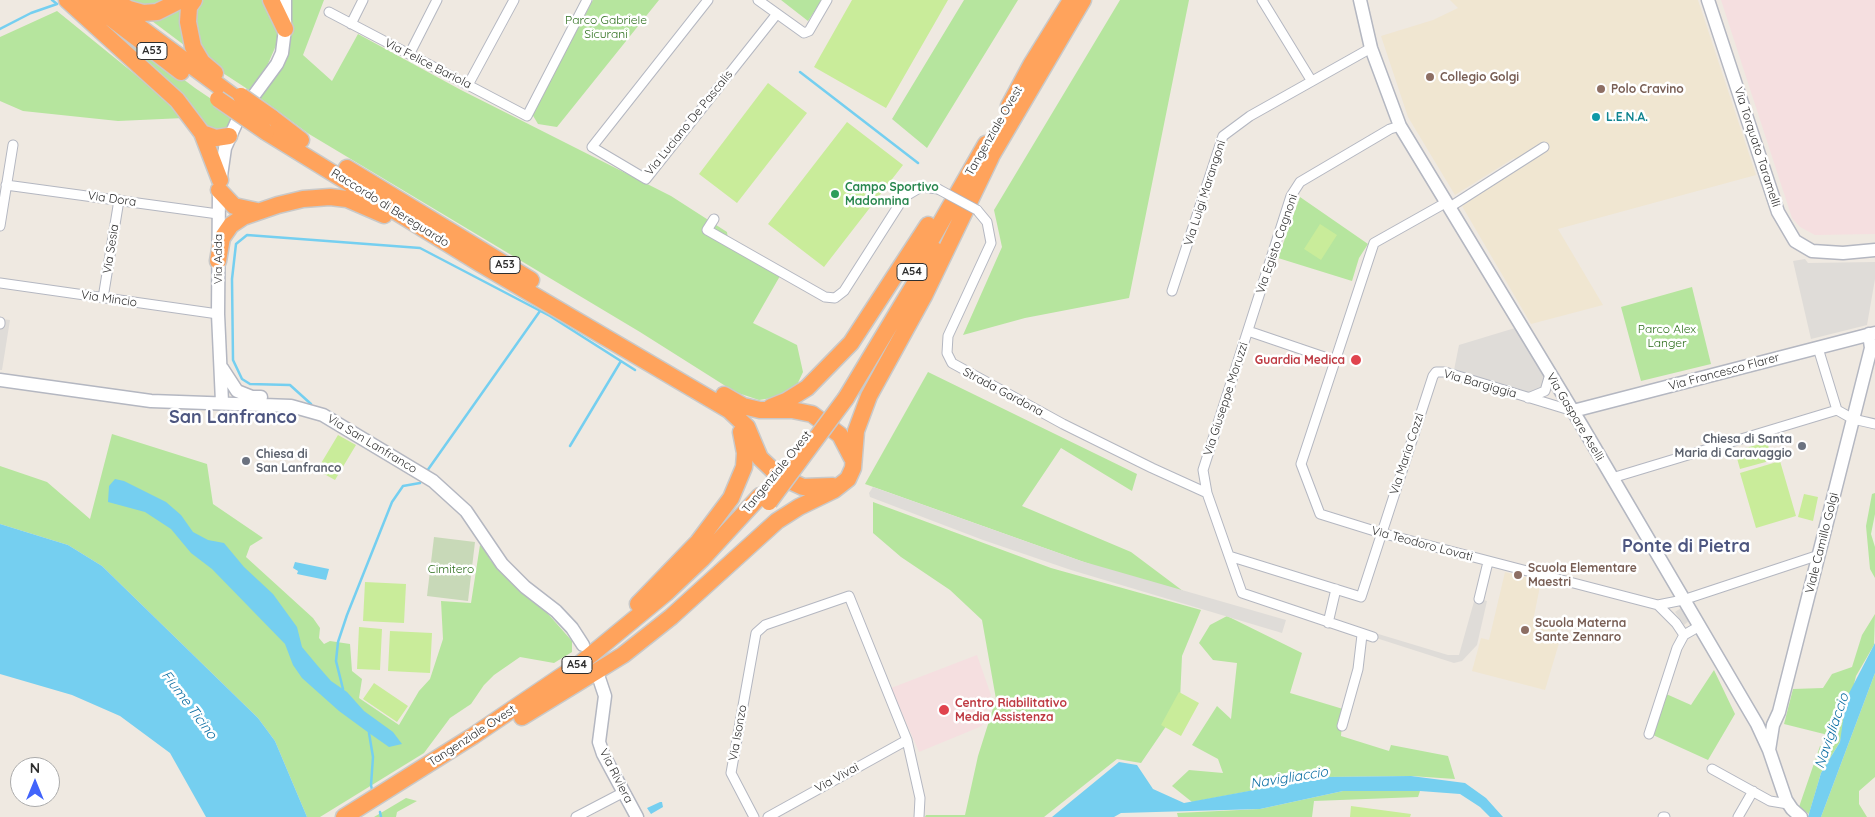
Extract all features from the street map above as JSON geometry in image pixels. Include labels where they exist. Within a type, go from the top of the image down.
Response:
[{"type":"highway","points":[[67,0],[177,100],[202,133],[220,185],[234,206],[257,211]]},
{"type":"highway","name":"Raccordo di Bereguardo","points":[[88,0],[129,34],[218,100],[301,140],[708,393]]},
{"type":"highway","name":"Raccordo di Bereguardo","points":[[103,0],[244,98],[268,124],[479,263],[708,393]]},
{"type":"highway","points":[[114,0],[129,9],[142,13],[157,12],[181,0]]},
{"type":"highway","points":[[194,0],[189,7],[188,22],[192,47],[202,62],[244,98]]},
{"type":"highway","points":[[272,0],[285,29]]},
{"type":"highway","points":[[1031,65],[1063,0]]},
{"type":"highway","name":"Tangenziale Ovest","points":[[988,153],[1031,65],[1071,0]]},
{"type":"highway","name":"Tangenziale Ovest","points":[[344,817],[368,810],[634,635],[713,561],[765,499],[842,396],[988,153],[1025,100],[1084,0]]},
{"type":"highway","points":[[1025,100],[1094,0]]},
{"type":"highway","points":[[202,133],[216,138],[229,136]]},
{"type":"highway","points":[[752,408],[774,406],[794,397],[836,360],[851,343],[900,266],[988,153]]},
{"type":"highway","points":[[521,711],[623,655],[671,617],[777,521],[845,482],[852,473],[856,430],[869,396],[924,296],[988,153]]},
{"type":"highway","points":[[218,261],[222,238],[231,225],[257,211],[303,199],[330,197],[348,199],[479,263]]},
{"type":"highway","points":[[521,711],[643,599],[698,542],[731,498],[744,468],[743,438],[733,419],[708,393]]},
{"type":"highway","name":"A53","points":[[708,393],[752,408],[792,410],[812,414],[840,435],[847,444],[854,462]]},
{"type":"highway","name":"A53","points":[[708,393],[747,427],[760,458],[779,476],[793,483],[812,488],[834,486],[845,482]]},
{"type":"street","points":[[244,98],[277,64],[284,42],[285,0]]},
{"type":"street","points":[[351,24],[363,0]]},
{"type":"street","points":[[410,53],[437,0]]},
{"type":"street","points":[[468,85],[514,0]]},
{"type":"street","name":"Via Felice Bariola","points":[[329,12],[527,116],[587,0]]},
{"type":"street","name":"Via Luciano De Pascalis","points":[[708,0],[592,146],[646,179],[776,15]]},
{"type":"street","points":[[758,0],[776,15],[804,33],[809,31],[827,0]]},
{"type":"street","points":[[1262,0],[1312,80]]},
{"type":"street","name":"Via Gaspare Aselli","points":[[1355,0],[1365,24]]},
{"type":"street","name":"Via Gaspare Aselli","points":[[1360,0],[1371,48],[1400,126],[1573,411],[1698,627],[1757,724],[1794,812]]},
{"type":"street","name":"Via Torquato Taramelli","points":[[1708,0],[1778,212],[1795,241],[1812,251],[1843,253],[1875,250]]},
{"type":"street","name":"Via Luigi Marangoni","points":[[1172,291],[1223,136],[1235,125],[1371,48]]},
{"type":"street","name":"Via Adda","points":[[222,402],[218,314],[218,214],[220,185],[229,136],[238,119]]},
{"type":"street","name":"Via Egisto Cagnoni","points":[[1248,331],[1291,196],[1300,182],[1390,129],[1400,126]]},
{"type":"street","points":[[0,224],[13,145]]},
{"type":"street","points":[[1336,361],[1374,243],[1449,205],[1544,147]]},
{"type":"street","name":"Via Dora","points":[[6,185],[218,214]]},
{"type":"street","name":"Strada Gardona","points":[[714,219],[707,230],[825,297],[835,298],[844,291],[904,197],[921,187],[938,189],[977,210],[987,222],[991,242],[948,336],[947,353],[952,363],[1063,424],[1207,493]]},
{"type":"street","name":"Via Sesia","points":[[103,298],[119,200]]},
{"type":"street","name":"Via Mincio","points":[[0,283],[218,314]]},
{"type":"street","name":"Via Giuseppe Moruzzi","points":[[1336,361],[1248,331],[1203,470],[1207,493],[1242,593],[1372,637]]},
{"type":"street","name":"Via Francesco Flarer","points":[[1573,411],[1818,348],[1871,332]]},
{"type":"street","name":"Viale Camillo Golgi","points":[[1769,750],[1773,725],[1779,712],[1853,419],[1871,366],[1871,332]]},
{"type":"street","points":[[1818,348],[1838,410],[1853,419],[1875,424]]},
{"type":"street","name":"Via Teodoro Lovati","points":[[1336,361],[1302,464],[1320,514],[1381,533],[1488,562],[1658,605],[1683,600],[1819,555]]},
{"type":"street","points":[[221,366],[227,379],[237,391],[252,397],[282,399],[291,406]]},
{"type":"street","name":"Via Bargiggia","points":[[1432,376],[1438,372],[1446,372],[1573,411]]},
{"type":"street","name":"Via Bargiggia","points":[[1528,398],[1545,391],[1550,374]]},
{"type":"street","name":"Via Maria Cozzi","points":[[1381,533],[1432,376]]},
{"type":"street","name":"Via San Lanfranco","points":[[0,380],[152,401],[222,402],[291,406],[324,415],[340,423],[433,482],[466,511],[502,564],[525,587],[556,611],[572,628],[582,645]]},
{"type":"street","points":[[1612,478],[1838,410]]},
{"type":"street","points":[[1229,556],[1361,597],[1381,533]]},
{"type":"street","points":[[1479,600],[1488,562]]},
{"type":"street","points":[[1328,623],[1336,589]]},
{"type":"street","name":"Via Isonzo","points":[[754,817],[731,774],[756,633],[765,625],[849,596],[907,740]]},
{"type":"street","points":[[1658,605],[1676,623],[1684,635]]},
{"type":"street","points":[[1649,734],[1677,648],[1684,635],[1698,627]]},
{"type":"street","points":[[1342,726],[1358,669],[1362,635]]},
{"type":"street","name":"Via Riviera","points":[[598,675],[605,696],[600,742],[603,754],[637,817]]},
{"type":"street","points":[[907,740],[920,798],[919,817]]},
{"type":"street","name":"Via Vivai","points":[[768,817],[907,740]]},
{"type":"street","points":[[1712,769],[1794,812]]},
{"type":"street","points":[[1738,817],[1753,791]]},
{"type":"street","points":[[576,817],[624,792]]},
{"type":"shaded area","name":"Polo Cravino","points":[[1450,0],[1698,0],[1756,175],[1558,229],[1603,305],[1531,324],[1462,206],[1520,168],[1514,158],[1455,195],[1408,117],[1381,36],[1433,20],[1458,8]]},
{"type":"shaded area","points":[[1721,0],[1875,0],[1875,234],[1815,235],[1800,227],[1792,218]]},
{"type":"shaded area","points":[[1805,259],[1808,263],[1875,262],[1875,279],[1867,325],[1811,339],[1793,261]]},
{"type":"shaded area","points":[[0,319],[10,320],[2,370],[0,370]]},
{"type":"shaded area","points":[[1515,328],[1547,379],[1544,386],[1536,392],[1525,393],[1454,370],[1459,345]]},
{"type":"shaded area","points":[[873,487],[1081,561],[1286,620],[1282,633],[1071,570],[983,540],[870,497],[869,493]]},
{"type":"shaded area","name":"Scuola Materna Sante Zennaro","points":[[1505,572],[1541,581],[1533,621],[1554,626],[1562,633],[1545,690],[1472,671],[1481,638],[1489,640]]},
{"type":"shaded area","points":[[1475,598],[1487,601],[1477,645],[1462,661],[1454,663],[1373,637],[1375,633],[1448,655],[1459,655]]},
{"type":"shaded area","points":[[1681,608],[1689,621],[1684,625],[1675,612]]},
{"type":"shaded area","name":"Centro Riabilitativo Media Assistenza","points":[[977,655],[991,695],[982,726],[919,752],[891,688]]},
{"type":"green space","points":[[122,0],[173,0],[145,7]]},
{"type":"green space","points":[[197,0],[269,0],[279,29],[278,41],[267,66],[249,90],[206,62],[201,55],[194,8]]},
{"type":"green space","points":[[292,0],[324,0],[303,55],[332,81],[358,34],[461,90],[671,196],[727,232],[729,247],[780,276],[753,323],[797,345],[803,372],[797,385],[778,397],[759,400],[735,392],[640,332],[309,134],[260,98],[291,30]]},
{"type":"green space","name":"Parco Gabriele Sicurani","points":[[593,0],[659,0],[557,127],[538,124],[532,114]]},
{"type":"green space","points":[[781,0],[822,0],[808,21]]},
{"type":"green space","points":[[852,0],[948,0],[886,108],[814,67]]},
{"type":"green space","points":[[964,0],[1018,0],[927,148],[892,119]]},
{"type":"green space","points":[[1120,0],[1189,0],[1129,298],[1025,318],[963,335],[1002,247],[994,210]]},
{"type":"green space","points":[[184,2],[187,45],[184,45],[148,18]]},
{"type":"green space","points":[[82,3],[195,88],[235,115],[225,133],[210,132]]},
{"type":"green space","points":[[57,11],[158,93],[184,118],[118,121],[23,111],[0,101],[0,37]]},
{"type":"green space","points":[[768,83],[807,113],[737,203],[699,174]]},
{"type":"green space","name":"Campo Sportivo Madonnina","points":[[847,122],[903,165],[824,267],[768,224]]},
{"type":"green space","points":[[1300,197],[1368,244],[1359,258],[1352,281],[1278,258]]},
{"type":"green space","points":[[1320,224],[1337,235],[1321,260],[1304,249]]},
{"type":"green space","name":"Parco Alex Langer","points":[[1692,287],[1711,364],[1641,381],[1621,307]]},
{"type":"green space","points":[[928,372],[1137,474],[1132,491],[1061,448],[1022,506],[1131,552],[1199,603],[865,484]]},
{"type":"green space","points":[[112,434],[207,464],[213,504],[263,538],[250,546],[246,557],[313,618],[320,628],[319,638],[324,644],[330,641],[350,644],[352,671],[362,679],[359,698],[399,725],[419,691],[430,679],[443,639],[441,601],[471,603],[480,545],[491,561],[549,615],[572,641],[572,652],[554,663],[520,657],[494,675],[484,685],[471,704],[450,718],[424,753],[320,817],[307,817],[275,741],[258,718],[102,566],[68,545],[0,524],[0,466],[47,482],[90,519]]},
{"type":"green space","points":[[338,435],[356,445],[335,480],[317,470]]},
{"type":"green space","points":[[1767,442],[1773,460],[1740,469],[1735,451]]},
{"type":"green space","points":[[1780,461],[1796,516],[1756,528],[1740,473]]},
{"type":"green space","points":[[1875,493],[1875,514],[1871,534],[1875,547],[1875,578],[1870,569],[1866,526],[1872,494]]},
{"type":"green space","points":[[1804,494],[1818,497],[1813,521],[1798,517]]},
{"type":"green space","points":[[873,502],[1051,568],[1201,610],[1182,656],[1180,700],[1169,722],[1141,763],[1117,759],[1044,817],[925,817],[926,815],[965,815],[978,756],[996,699],[982,620],[950,590],[901,557],[873,533]]},
{"type":"green space","name":"Cimitero","points":[[434,537],[475,542],[468,601],[427,596]]},
{"type":"green space","points":[[365,582],[406,584],[404,623],[363,621]]},
{"type":"green space","points":[[1875,614],[1874,645],[1856,676],[1840,742],[1821,773],[1809,814],[1799,807],[1820,746],[1832,749],[1836,737],[1784,724],[1793,689],[1823,688],[1832,674],[1852,667],[1862,635]]},
{"type":"green space","points":[[1227,616],[1302,653],[1290,693],[1343,709],[1341,736],[1389,751],[1391,745],[1448,756],[1455,779],[1411,776],[1324,777],[1192,802],[1172,786],[1189,770],[1223,773],[1218,759],[1192,745],[1217,706],[1231,719],[1237,663],[1213,660],[1199,643],[1210,625]]},
{"type":"green space","points":[[359,627],[382,629],[380,670],[357,669]]},
{"type":"green space","points":[[390,631],[432,633],[430,673],[388,671]]},
{"type":"green space","points":[[1714,670],[1735,714],[1708,760],[1653,735],[1664,693],[1691,705]]},
{"type":"green space","points":[[1875,673],[1875,777],[1859,791],[1859,804],[1867,817],[1821,817]]},
{"type":"green space","points":[[374,683],[408,706],[397,722],[363,699]]},
{"type":"green space","points":[[1179,692],[1199,703],[1181,736],[1161,725]]},
{"type":"green space","points":[[1343,791],[1420,791],[1418,797],[1314,801],[1312,817],[1178,817],[1177,813],[1260,809]]},
{"type":"green space","points":[[406,798],[417,801],[397,812],[396,817],[374,817]]},
{"type":"green space","points":[[1351,806],[1411,814],[1410,817],[1350,817]]},
{"type":"water","points":[[115,479],[124,481],[166,502],[181,515],[193,532],[208,540],[224,543],[244,567],[273,594],[297,627],[302,647],[331,681],[347,692],[364,711],[393,732],[402,744],[389,747],[339,711],[302,678],[293,665],[285,644],[212,569],[191,553],[171,529],[145,512],[108,502],[109,486]]},
{"type":"water","name":"Fiume Ticino","points":[[0,524],[68,545],[102,566],[258,718],[275,741],[307,817],[206,817],[170,753],[120,716],[72,695],[0,674]]},
{"type":"water","points":[[295,562],[329,569],[326,580],[297,574],[298,571],[293,568]]},
{"type":"water","points":[[1875,643],[1875,673],[1821,817],[1808,817],[1821,773],[1840,742],[1846,699]]},
{"type":"water","points":[[1119,762],[1137,765],[1153,789],[1184,803],[1324,777],[1411,776],[1465,783],[1486,798],[1503,817],[1490,817],[1480,807],[1460,794],[1420,791],[1343,791],[1260,809],[1121,813],[1114,817],[1052,817]]},
{"type":"water","points":[[662,802],[663,807],[651,814],[647,808]]},
{"type":"waterway","points":[[0,29],[31,13],[57,4],[52,0]]},
{"type":"waterway","points":[[800,72],[918,163]]},
{"type":"waterway","points":[[311,404],[290,385],[250,384],[242,379],[233,360],[232,279],[236,244],[247,235],[420,248],[550,316],[635,370]]},
{"type":"waterway","points":[[427,471],[540,311]]},
{"type":"waterway","points":[[570,446],[621,361]]},
{"type":"waterway","points":[[343,689],[336,661],[338,642],[347,615],[392,502],[403,486],[420,483]]},
{"type":"waterway","points":[[369,733],[373,757],[372,790]]},
{"type":"waterway","points":[[380,812],[381,817]]},
{"type":"place","name":"Collegio Golgi","points":[[1430,77]]},
{"type":"place","name":"Polo Cravino","points":[[1601,89]]},
{"type":"place","name":"L.E.N.A.","points":[[1596,117]]},
{"type":"place","name":"Campo Sportivo Madonnina","points":[[835,194]]},
{"type":"place","name":"Guardia Medica","points":[[1356,360]]},
{"type":"place","name":"Chiesa di Santa Maria di Caravaggio","points":[[1802,446]]},
{"type":"place","name":"Chiesa di San Lanfranco","points":[[246,461]]},
{"type":"place","name":"Scuola Elementare Maestri","points":[[1518,575]]},
{"type":"place","name":"Scuola Materna Sante Zennaro","points":[[1525,630]]},
{"type":"place","name":"Centro Riabilitativo Media Assistenza","points":[[944,710]]},
{"type":"district","name":"San Lanfranco","points":[[233,418]]},
{"type":"district","name":"Ponte di Pietra","points":[[1686,547]]},
{"type":"water label","name":"Navigliaccio","points":[[1832,731]]},
{"type":"water label","name":"Navigliaccio","points":[[1289,778]]}]
